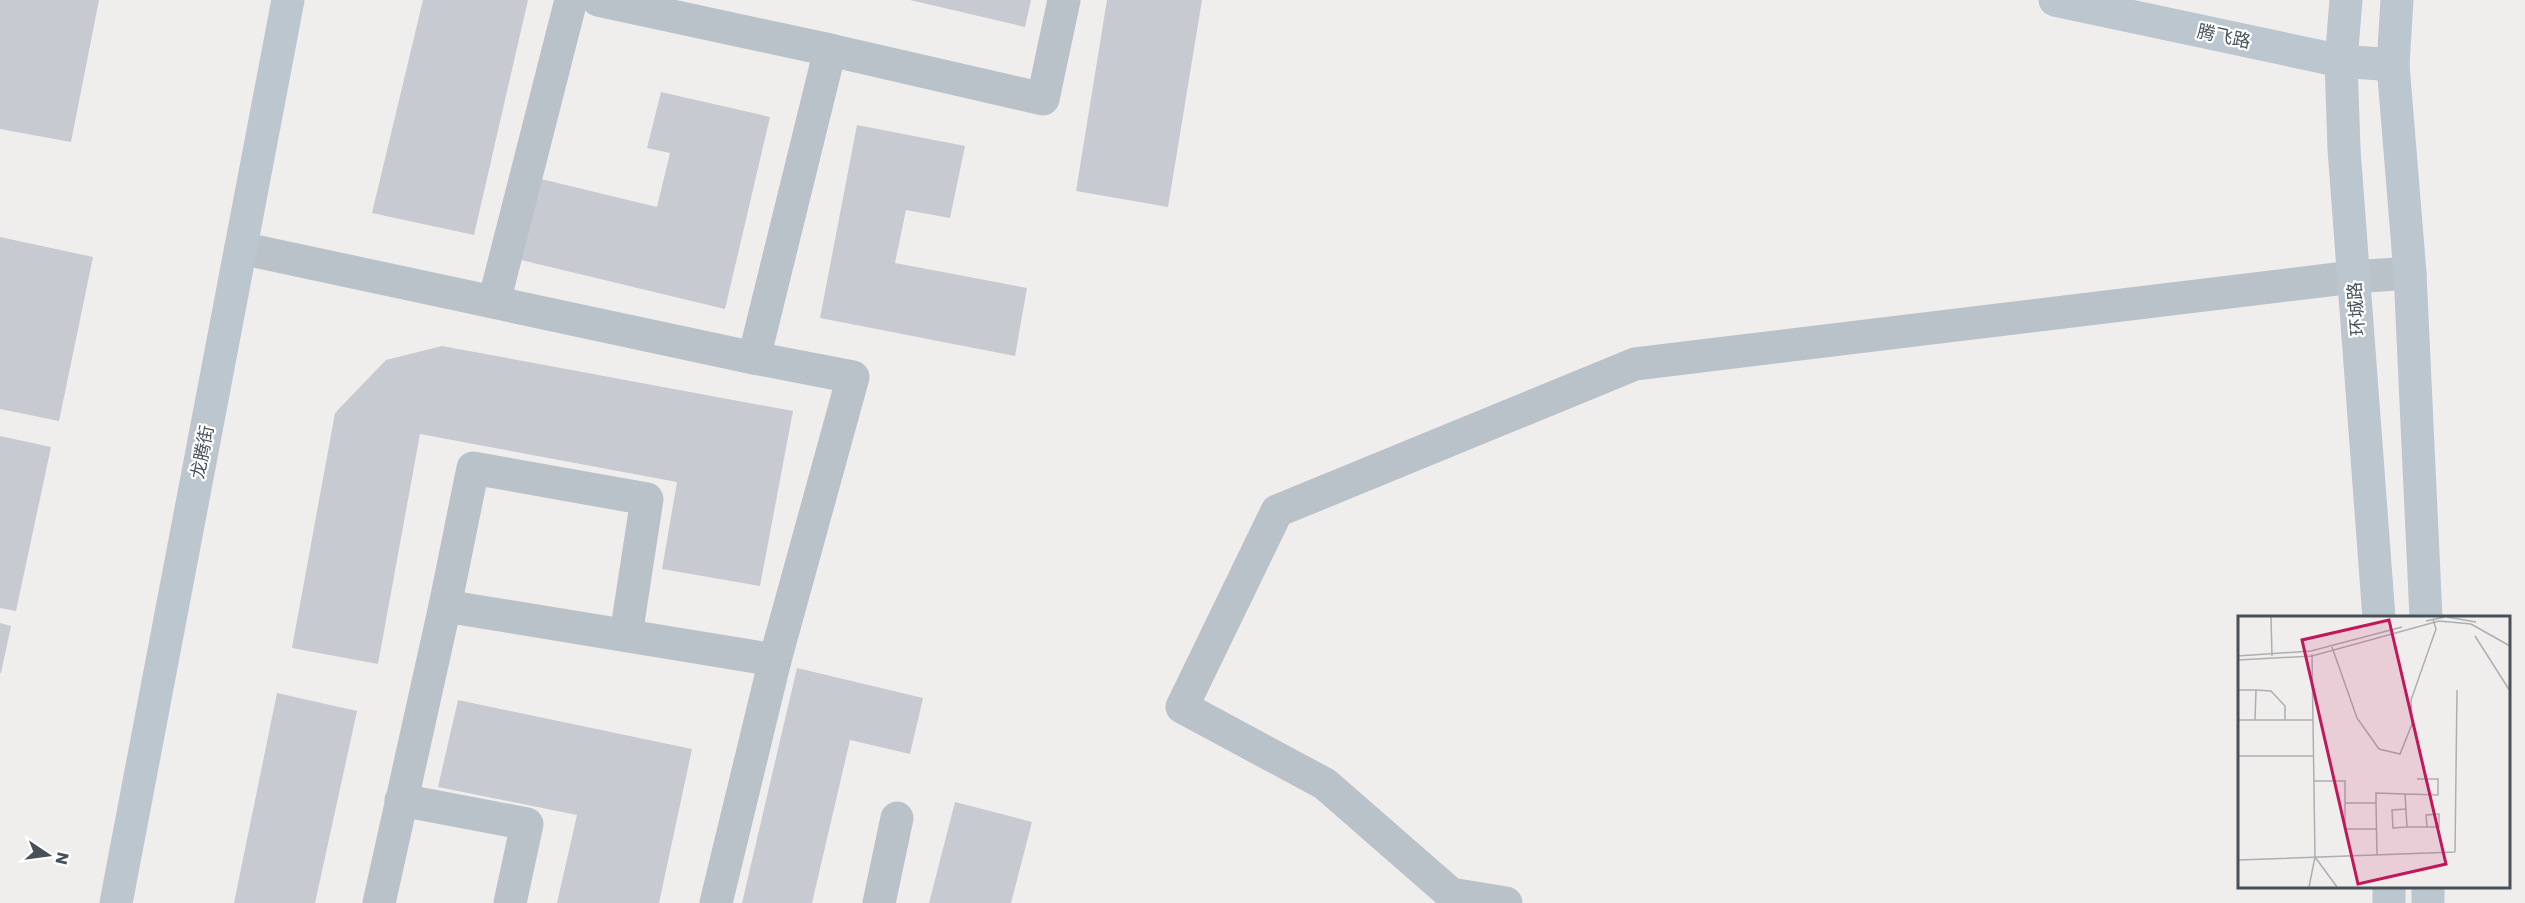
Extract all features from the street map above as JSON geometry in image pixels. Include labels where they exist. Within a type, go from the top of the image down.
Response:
[{"type":"main road","name":"龙腾街","points":[[116,903],[288,0]]},
{"type":"main road","name":"腾飞路","points":[[2055,0],[2342,61],[2393,66]]},
{"type":"main road","name":"环城路","points":[[2346,0],[2342,61],[2344,149],[2379,616]]},
{"type":"main road","points":[[2397,0],[2393,66],[2410,273],[2426,616]]},
{"type":"street","points":[[494,302],[571,0]]},
{"type":"street","points":[[598,0],[1043,99],[1064,0]]},
{"type":"street","points":[[754,358],[830,50]]},
{"type":"street","points":[[241,248],[754,358],[853,377],[775,660],[716,903]]},
{"type":"street","points":[[1506,903],[1451,894],[1325,784],[1182,707],[1277,511],[1635,364],[2353,277],[2410,273]]},
{"type":"street","points":[[379,903],[445,606],[472,468],[647,499],[626,636]]},
{"type":"street","points":[[445,606],[775,660]]},
{"type":"street","points":[[402,800],[527,824],[510,903]]},
{"type":"street","points":[[879,903],[897,818]]},
{"type":"building","points":[[0,0],[99,0],[71,142],[0,129]]},
{"type":"building","points":[[423,0],[528,0],[474,235],[372,213]]},
{"type":"building","points":[[910,0],[1031,0],[1025,27]]},
{"type":"building","points":[[1107,0],[1202,0],[1168,207],[1076,191]]},
{"type":"building","points":[[661,92],[770,117],[725,309],[521,260],[541,179],[657,207],[670,153],[647,148]]},
{"type":"building","points":[[857,125],[965,146],[950,218],[906,210],[895,263],[1027,288],[1015,356],[820,318]]},
{"type":"building","points":[[0,237],[93,257],[59,421],[0,409]]},
{"type":"building","points":[[442,346],[793,411],[760,586],[662,569],[677,482],[420,434],[378,664],[292,648],[335,413],[386,360]]},
{"type":"building","points":[[0,436],[51,447],[16,611],[0,608]]},
{"type":"building","points":[[0,623],[11,626],[1,673],[0,673]]},
{"type":"building","points":[[797,668],[923,698],[910,754],[850,740],[812,903],[742,903]]},
{"type":"building","points":[[277,693],[357,711],[315,903],[234,903]]},
{"type":"building","points":[[458,700],[692,749],[659,903],[557,903],[577,815],[438,787]]},
{"type":"building","points":[[955,802],[1032,822],[1011,903],[929,903]]}]
